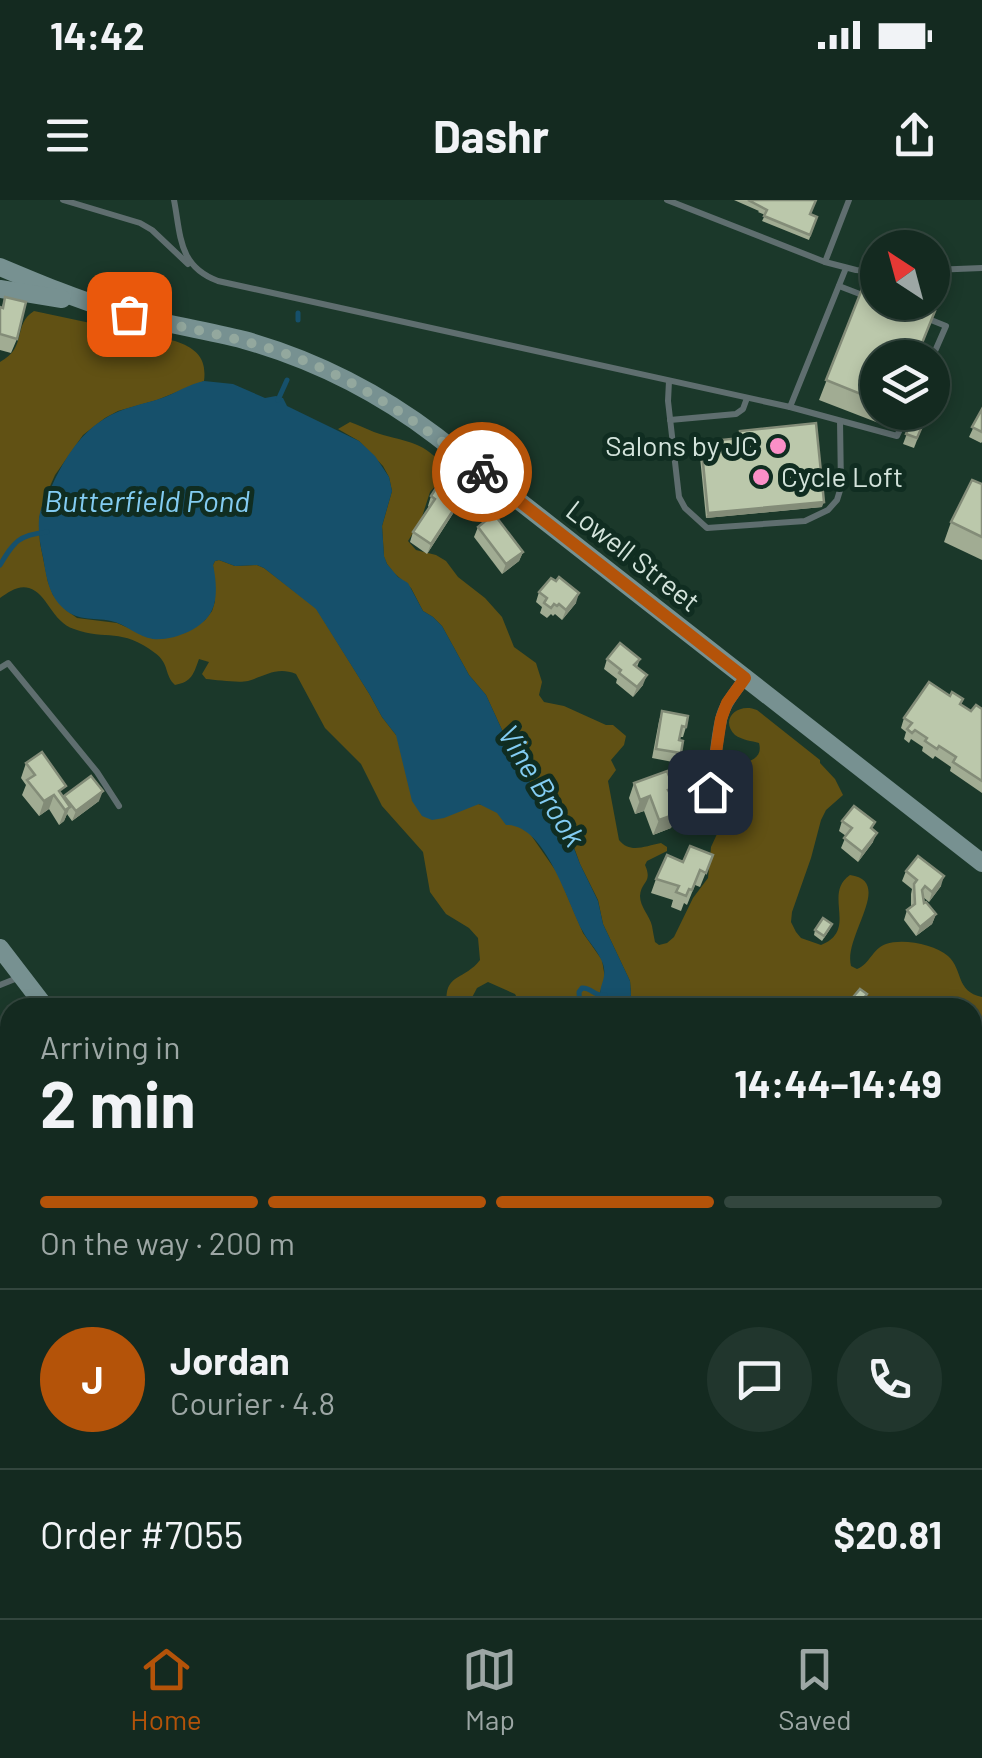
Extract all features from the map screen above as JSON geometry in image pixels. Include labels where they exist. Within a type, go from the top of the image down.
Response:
[{"type":"main road","points":[[0,267],[88,302]]},
{"type":"main road","points":[[0,289],[20,299],[88,302]]},
{"type":"main road","name":"Lowell Street","points":[[88,302],[275,350],[332,372],[397,408],[982,864]]},
{"type":"main road","points":[[0,948],[38,998]]},
{"type":"street","points":[[710,792],[721,719],[745,678]]},
{"type":"lane","points":[[63,200],[140,223],[197,270],[225,283],[860,426]]},
{"type":"lane","points":[[174,200],[183,249],[197,270]]},
{"type":"lane","points":[[667,200],[825,262],[860,270]]},
{"type":"lane","points":[[825,262],[850,200]]},
{"type":"lane","points":[[790,408],[846,268]]},
{"type":"lane","points":[[950,269],[982,268]]},
{"type":"lane","points":[[838,286],[860,294]]},
{"type":"lane","points":[[930,320],[946,326],[940,340]]},
{"type":"lane","points":[[669,381],[680,502],[700,524],[712,528],[805,521],[828,510],[841,487],[840,421]]},
{"type":"lane","points":[[670,420],[736,414],[748,398]]},
{"type":"lane","points":[[875,430],[898,436],[900,430]]},
{"type":"lane","points":[[0,668],[8,663],[97,772],[118,806]]},
{"type":"lane","points":[[0,985],[22,976]]},
{"type":"shaded area","points":[[34,311],[175,341],[189,347],[204,366],[204,381],[105,418],[83,435],[55,475],[39,519],[40,543],[53,595],[77,618],[117,623],[154,639],[184,633],[205,620],[215,601],[215,561],[264,568],[316,608],[382,717],[396,735],[409,738],[412,762],[423,784],[444,794],[458,807],[490,807],[476,796],[456,796],[429,776],[419,758],[423,755],[429,766],[435,767],[434,745],[447,733],[452,712],[459,714],[488,772],[486,787],[517,815],[558,874],[583,933],[602,960],[605,978],[601,998],[517,998],[488,982],[477,988],[472,998],[447,998],[451,983],[480,960],[478,938],[446,914],[430,892],[423,852],[382,806],[361,764],[325,728],[296,674],[277,671],[244,682],[206,679],[202,674],[209,662],[199,659],[189,679],[175,685],[160,657],[143,645],[66,625],[29,588],[21,587],[0,598],[0,362],[14,350],[27,317]]},
{"type":"shaded area","points":[[350,422],[419,446],[443,465],[442,478],[430,492],[421,520],[408,541],[416,550],[446,561],[502,617],[514,647],[536,663],[542,682],[539,695],[544,702],[613,725],[626,736],[624,745],[611,760],[616,770],[608,781],[619,840],[633,848],[661,843],[667,847],[667,851],[647,861],[647,879],[640,896],[655,942],[667,943],[674,937],[693,898],[708,878],[711,847],[717,834],[713,817],[727,792],[728,775],[732,768],[759,754],[759,743],[735,735],[729,723],[737,710],[750,708],[820,760],[843,795],[821,820],[792,912],[796,932],[801,938],[821,945],[832,938],[838,930],[842,883],[850,875],[863,879],[868,899],[854,940],[851,966],[861,967],[886,944],[918,943],[948,956],[968,990],[982,998],[630,998],[630,981],[603,924],[598,900],[563,817],[551,797],[541,794],[530,782],[486,695],[469,675],[442,626],[423,611],[411,588],[387,564],[382,526],[392,491],[389,477],[359,441],[338,429]]},
{"type":"water","name":"Butterfield Pond","points":[[193,384],[233,384],[265,398],[283,398],[287,406],[359,441],[375,456],[389,477],[392,491],[382,526],[387,564],[408,583],[423,611],[442,626],[469,675],[486,695],[530,782],[558,807],[598,901],[603,924],[630,981],[630,998],[601,998],[603,964],[582,930],[553,866],[532,837],[520,828],[506,825],[497,813],[479,804],[444,818],[432,820],[422,816],[412,801],[396,735],[316,609],[264,568],[215,561],[216,594],[208,617],[195,628],[170,638],[148,638],[116,623],[78,617],[57,601],[47,577],[39,519],[72,450],[86,433],[111,415]]},
{"type":"building","points":[[748,200],[816,200],[810,214],[817,217],[810,235],[764,216],[767,210]]},
{"type":"building","points":[[860,294],[860,320],[931,320],[923,340],[860,340],[860,394],[826,380]]},
{"type":"building","points":[[5,297],[26,302],[17,339],[0,334],[0,307],[3,308]]},
{"type":"building","points":[[982,409],[982,432],[972,427]]},
{"type":"building","name":"Cycle Loft","points":[[816,423],[824,502],[708,513],[701,442],[741,438],[740,431]]},
{"type":"building","points":[[908,430],[920,430],[917,438],[906,434]]},
{"type":"building","points":[[444,476],[460,486],[452,499],[458,503],[431,544],[413,532],[435,499],[431,496]]},
{"type":"building","points":[[972,480],[982,484],[982,537],[951,522]]},
{"type":"building","points":[[494,514],[523,552],[506,564],[478,527]]},
{"type":"building","points":[[559,577],[579,593],[566,610],[559,604],[551,608],[539,592],[551,578],[556,581]]},
{"type":"building","points":[[620,643],[640,659],[634,665],[647,675],[637,687],[607,659]]},
{"type":"building","points":[[929,682],[950,696],[952,692],[963,699],[960,704],[971,711],[976,705],[982,709],[982,781],[953,762],[956,757],[939,746],[937,749],[915,730],[912,733],[907,729],[912,723],[904,718]]},
{"type":"building","points":[[662,711],[688,716],[679,740],[683,741],[681,753],[656,749]]},
{"type":"building","points":[[42,752],[66,786],[59,791],[70,807],[65,810],[54,795],[44,801],[27,780],[35,775],[26,763]]},
{"type":"building","points":[[667,771],[674,788],[668,790],[676,814],[659,820],[650,796],[640,800],[634,783]]},
{"type":"building","points":[[91,776],[103,791],[76,811],[64,796]]},
{"type":"building","points":[[854,806],[875,822],[871,828],[877,833],[862,852],[844,838],[852,828],[842,821]]},
{"type":"building","points":[[690,846],[713,855],[706,873],[700,870],[686,896],[676,892],[679,886],[656,879],[667,855],[683,862]]},
{"type":"building","points":[[918,856],[944,876],[932,892],[925,886],[922,890],[924,903],[936,914],[920,927],[907,910],[915,904],[917,880],[906,871]]},
{"type":"building","points":[[823,918],[832,924],[824,936],[815,930]]},
{"type":"building","points":[[860,989],[867,994],[864,998],[854,996]]},
{"type":"waterway","name":"Vine Brook","points":[[298,313],[298,320]]},
{"type":"waterway","name":"Vine Brook","points":[[278,400],[287,380]]},
{"type":"waterway","points":[[0,565],[18,541],[47,532]]},
{"type":"waterway","name":"Vine Brook","points":[[579,998],[582,988],[605,995]]},
{"type":"way so far","points":[[129,314],[245,341],[332,372],[397,408],[482,472]]},
{"type":"place","name":"Salons by JC","points":[[778,446]]},
{"type":"place","name":"Cycle Loft","points":[[761,477]]},
{"type":"route","points":[[482,472],[745,678],[721,719],[710,792]]}]
